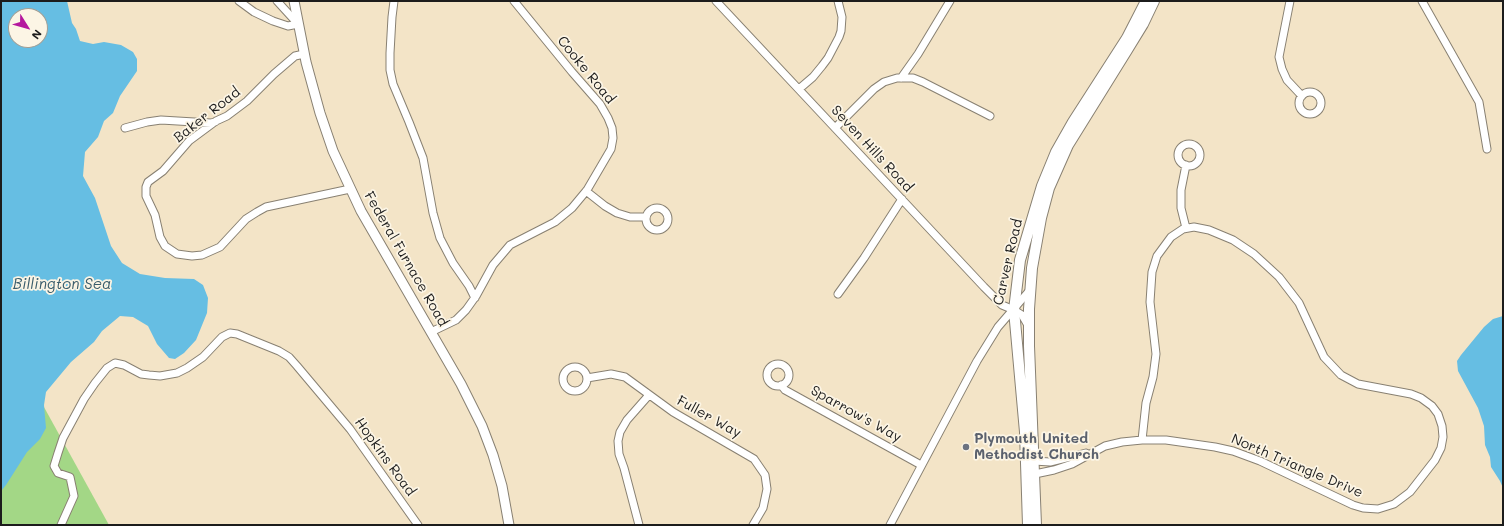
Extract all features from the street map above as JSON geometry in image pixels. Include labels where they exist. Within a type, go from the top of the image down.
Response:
[{"type":"highway","name":"Carver Road","points":[[1014,310],[1017,280],[1023,250],[1050,164],[1073,122],[1127,38],[1146,1]]},
{"type":"highway","name":"Carver Road","points":[[1030,460],[1030,290],[1037,233],[1044,203],[1055,174],[1074,134],[1143,24],[1154,1]]},
{"type":"highway","points":[[1014,310],[1036,525]]},
{"type":"highway","points":[[1028,525],[1031,475]]},
{"type":"main road","name":"Federal Furnace Road","points":[[294,1],[304,54],[320,113],[333,151],[361,211],[461,384],[482,426],[493,455],[502,486],[509,525]]},
{"type":"street","points":[[239,1],[254,12],[288,26],[298,24]]},
{"type":"street","points":[[277,1],[298,24]]},
{"type":"street","points":[[394,1],[390,53],[390,70],[393,84],[423,158],[438,231],[449,257],[469,286],[475,298]]},
{"type":"street","name":"Cooke Road","points":[[431,332],[456,320],[466,310],[475,298],[490,270],[504,251],[516,241],[547,226],[572,208],[586,191],[611,149],[613,134],[610,123],[600,104],[514,1]]},
{"type":"street","name":"Seven Hills Road","points":[[716,1],[1002,305],[1022,315],[1029,326]]},
{"type":"street","points":[[798,89],[813,77],[822,66],[839,37],[842,17],[838,1]]},
{"type":"street","points":[[901,78],[918,54],[950,1]]},
{"type":"street","points":[[1290,1],[1279,57],[1287,80],[1302,96]]},
{"type":"street","points":[[1422,1],[1479,102],[1487,150]]},
{"type":"street","name":"Baker Road","points":[[304,54],[295,56],[274,74],[247,101],[228,116],[216,121],[189,142],[163,171],[148,182],[146,187],[146,196],[152,208],[160,237],[165,246],[177,254],[192,256],[202,255],[220,247],[246,220],[266,207],[350,189]]},
{"type":"street","points":[[835,128],[874,88],[892,79],[901,78],[913,78],[923,82],[990,116]]},
{"type":"street","points":[[125,128],[161,120],[211,123],[216,121]]},
{"type":"street","points":[[1142,440],[1146,402],[1153,377],[1156,354],[1150,302],[1152,272],[1157,256],[1165,243],[1177,232],[1186,228],[1181,208],[1181,190],[1186,165]]},
{"type":"street","points":[[586,191],[605,206],[617,213],[630,217],[646,217]]},
{"type":"street","points":[[838,294],[864,258],[902,199]]},
{"type":"street","name":"North Triangle Drive","points":[[1031,475],[1072,464],[1105,446],[1122,442],[1142,440],[1181,442],[1233,451],[1260,461],[1353,505],[1372,509],[1388,507],[1400,501],[1410,492],[1430,467],[1438,454],[1442,442],[1442,431],[1439,418],[1435,410],[1425,400],[1411,394],[1358,384],[1347,379],[1324,357],[1305,315],[1290,290],[1279,277],[1254,254],[1240,245],[1217,233],[1200,228],[1186,228]]},
{"type":"street","points":[[1014,310],[1030,290]]},
{"type":"street","name":"Carver Road","points":[[890,525],[976,361],[998,328],[1014,310]]},
{"type":"street","name":"Hopkins Road","points":[[61,525],[74,496],[70,478],[58,474],[54,466],[63,438],[84,399],[107,368],[115,364],[124,365],[141,374],[160,376],[177,373],[203,357],[222,337],[230,333],[237,334],[274,348],[289,357],[352,432],[418,525]]},
{"type":"street","name":"Fuller Way","points":[[587,378],[607,375],[621,376],[630,380],[682,418],[748,454],[758,464],[765,475],[767,495],[763,508],[753,525]]},
{"type":"street","name":"Sparrow's Way","points":[[781,385],[785,390],[921,465]]},
{"type":"street","points":[[639,525],[619,454],[618,441],[620,432],[627,420],[649,395]]},
{"type":"street","name":"North Triangle Drive","points":[[1030,460],[1050,462],[1096,450]]},
{"type":"green space","points":[[39,398],[109,525],[1,525],[1,476]]},
{"type":"water","name":"Billington Sea","points":[[1,1],[67,1],[72,23],[76,29],[80,41],[93,44],[104,42],[121,45],[133,52],[137,59],[137,71],[120,96],[113,113],[104,121],[98,137],[85,152],[83,176],[95,198],[111,246],[122,263],[140,274],[165,278],[194,279],[203,285],[208,298],[207,313],[196,340],[184,353],[175,359],[169,358],[157,344],[148,326],[133,317],[120,316],[102,331],[94,342],[71,362],[46,392],[44,405],[46,428],[40,439],[27,452],[1,491]]},
{"type":"water","points":[[1503,316],[1503,488],[1491,467],[1490,457],[1485,445],[1484,426],[1478,408],[1458,371],[1457,361],[1484,327],[1493,319]]},
{"type":"place","name":"Plymouth United Methodist Church","points":[[966,447]]}]
